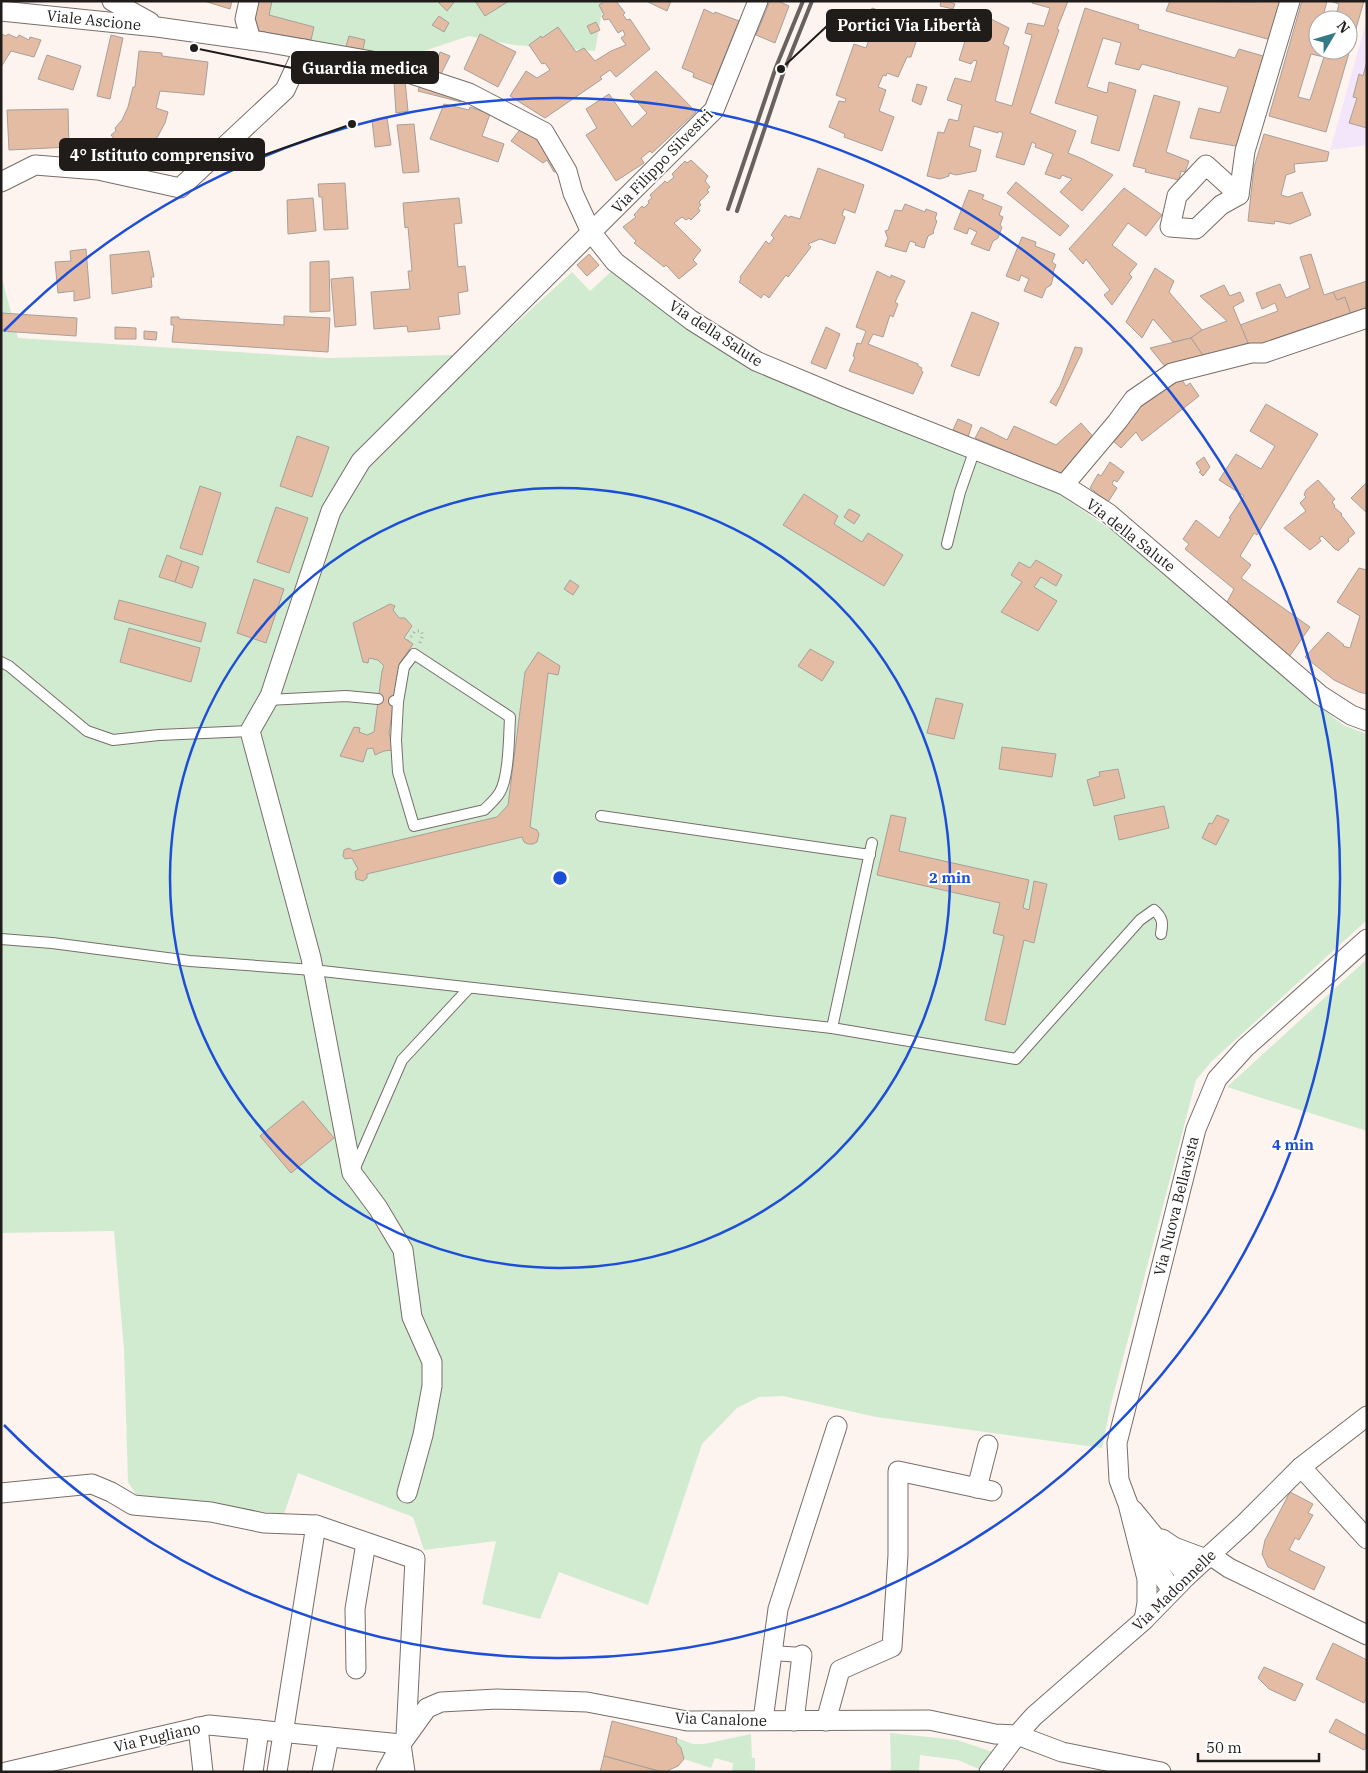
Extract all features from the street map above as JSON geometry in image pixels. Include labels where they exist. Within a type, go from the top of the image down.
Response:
[{"type":"street","points":[[112,1],[157,27]]},
{"type":"street","points":[[249,1],[245,19],[250,40]]},
{"type":"street","name":"Via Filippo Silvestri","points":[[250,731],[268,700],[331,511],[360,461],[714,110],[758,1]]},
{"type":"street","points":[[1239,195],[1245,151],[1290,1]]},
{"type":"street","name":"Viale Ascione","points":[[1,11],[157,27]]},
{"type":"street","name":"Via della Salute","points":[[157,27],[250,40],[372,61],[469,93],[544,132],[567,171],[573,193],[592,232],[615,262],[691,320],[756,361],[1064,485],[1108,513],[1320,695],[1351,715],[1367,721]]},
{"type":"street","points":[[1,182],[35,165],[98,170],[180,188],[285,90],[304,49]]},
{"type":"street","points":[[1064,485],[1134,399],[1172,373],[1251,353],[1264,353],[1367,318]]},
{"type":"street","points":[[250,731],[313,970],[352,1173],[378,1208],[403,1250],[412,1317],[432,1362],[432,1386],[423,1435],[407,1493]]},
{"type":"street","name":"Via Nuova Bellavista","points":[[1143,1532],[1128,1504],[1119,1480],[1117,1443],[1196,1129],[1217,1079],[1245,1048],[1367,938]]},
{"type":"street","points":[[763,1720],[778,1610],[837,1426]]},
{"type":"street","name":"Via Madonnelle","points":[[989,1772],[1034,1716],[1144,1620],[1301,1466],[1362,1427]]},
{"type":"street","points":[[826,1721],[840,1670],[892,1647],[898,1555],[898,1471],[984,1489],[988,1445]]},
{"type":"street","points":[[1301,1466],[1367,1539]]},
{"type":"street","points":[[1,1492],[92,1484],[111,1492],[133,1505],[211,1512],[264,1523],[316,1525],[415,1558],[404,1740],[405,1772]]},
{"type":"street","points":[[277,1772],[316,1525]]},
{"type":"street","points":[[1143,1532],[1174,1547],[1208,1557],[1367,1635]]},
{"type":"street","points":[[1143,1532],[1187,1576]]},
{"type":"street","points":[[1143,1532],[1172,1591]]},
{"type":"street","points":[[1143,1532],[1147,1579],[1147,1603],[1144,1620]]},
{"type":"street","points":[[356,1669],[355,1609],[366,1542]]},
{"type":"street","points":[[772,1653],[802,1655],[794,1721]]},
{"type":"street","name":"Via Canalone","points":[[404,1740],[427,1708],[441,1702],[497,1699],[587,1702],[687,1721],[929,1720],[995,1734],[1017,1735],[1062,1752],[1154,1771]]},
{"type":"street","name":"Via Pugliano","points":[[6,1772],[209,1725],[329,1737],[404,1740]]},
{"type":"street","points":[[198,1727],[203,1772]]},
{"type":"street","points":[[253,1772],[259,1730]]},
{"type":"street","points":[[322,1772],[329,1737]]},
{"type":"street","points":[[386,1772],[404,1740]]},
{"type":"lane","points":[[947,544],[960,492],[974,449]]},
{"type":"lane","points":[[414,654],[510,716],[505,779],[501,791],[493,802],[484,810],[414,826],[398,772],[396,740],[396,701],[404,667],[414,654]]},
{"type":"lane","points":[[1,662],[9,666],[87,731],[113,740],[160,735],[250,731]]},
{"type":"lane","points":[[268,700],[346,696],[378,699]]},
{"type":"lane","points":[[601,816],[870,855]]},
{"type":"lane","points":[[832,1028],[872,843]]},
{"type":"lane","points":[[1,939],[52,943],[190,961],[313,970],[832,1028],[1016,1060],[1140,920],[1154,910],[1160,916],[1162,923],[1161,934]]},
{"type":"lane","points":[[352,1173],[402,1060],[469,988]]},
{"type":"path","points":[[408,641],[415,631],[423,634],[422,641],[414,654]]},
{"type":"shaded area","points":[[1367,19],[1367,145],[1330,150],[1355,60],[1358,60],[1358,51]]},
{"type":"green space","points":[[262,1],[604,1],[595,51],[514,45],[469,36],[391,62],[256,35]]},
{"type":"green space","points":[[614,269],[712,343],[1056,492],[1139,549],[1295,686],[1343,725],[1367,734],[1367,920],[1211,1062],[1196,1080],[1110,1408],[1102,1448],[876,1417],[783,1396],[759,1397],[737,1408],[702,1444],[648,1605],[559,1572],[540,1619],[482,1604],[496,1541],[424,1550],[413,1517],[298,1473],[284,1514],[139,1499],[128,1482],[124,1350],[114,1231],[1,1233],[1,275],[18,338],[328,358],[452,355],[467,368],[572,272],[590,291]]},
{"type":"green space","points":[[1367,959],[1367,1131],[1227,1087]]},
{"type":"green space","points":[[890,1733],[957,1740],[993,1752],[983,1771],[958,1760],[920,1755],[919,1772],[891,1772]]},
{"type":"green space","points":[[751,1734],[752,1758],[755,1758],[755,1772],[732,1772],[733,1763],[715,1758],[711,1768],[684,1759],[681,1748],[676,1742],[677,1738],[693,1744],[704,1744]]},
{"type":"building","points":[[204,1],[232,1],[230,9]]},
{"type":"building","points":[[258,1],[272,1],[269,15],[314,27],[311,40],[258,31],[252,25]]},
{"type":"building","points":[[440,1],[455,1],[447,11],[439,3]]},
{"type":"building","points":[[475,1],[509,1],[485,16]]},
{"type":"building","points":[[605,1],[616,1],[625,13],[623,15],[627,20],[630,19],[650,49],[616,77],[610,70],[600,77],[602,79],[545,118],[510,96],[526,71],[537,78],[550,70],[545,63],[542,64],[529,45],[558,27],[576,52],[584,48],[595,61],[611,51],[626,45],[621,38],[625,35],[623,30],[618,33],[609,19],[604,20],[602,16],[604,15],[599,5]]},
{"type":"building","points":[[646,1],[671,1],[667,11]]},
{"type":"building","points":[[770,1],[778,1],[789,6],[775,43],[756,35]]},
{"type":"building","points":[[941,1],[955,4],[953,9],[940,6]]},
{"type":"building","points":[[1032,1],[1068,1],[1030,113],[1076,131],[1068,153],[1113,175],[1082,211],[1060,192],[1072,179],[1062,175],[1060,179],[1045,174],[1053,154],[1035,147],[1036,144],[1032,142],[1024,165],[996,157],[1003,133],[999,131],[998,133],[974,126],[969,146],[981,150],[976,171],[956,175],[949,173],[949,176],[940,179],[927,176],[938,132],[944,133],[949,119],[958,121],[962,105],[947,100],[955,78],[971,82],[977,61],[974,60],[971,64],[959,60],[967,35],[974,36],[983,15],[1009,28],[1003,44],[1009,47],[995,101],[1012,106],[1032,35],[1025,33],[1028,23],[1044,26],[1050,8],[1032,3]]},
{"type":"building","points":[[1170,1],[1283,1],[1271,40],[1166,11]]},
{"type":"building","points":[[1302,1],[1327,1],[1325,10],[1308,10],[1309,60],[1298,97],[1310,100],[1323,60],[1347,60],[1326,132],[1269,116]]},
{"type":"building","points":[[1330,1],[1364,1],[1358,22],[1358,10],[1338,10],[1339,4]]},
{"type":"building","points":[[872,8],[895,16],[895,14],[901,16],[899,23],[919,33],[911,57],[907,57],[898,77],[887,73],[886,76],[883,75],[878,87],[886,90],[879,111],[894,117],[882,151],[844,137],[845,134],[829,127],[839,101],[845,102],[846,99],[836,95],[854,44],[866,48],[869,40],[866,38],[869,27],[865,25]]},
{"type":"building","points":[[1085,8],[1139,25],[1138,29],[1235,58],[1239,49],[1270,58],[1241,147],[1190,138],[1199,108],[1220,113],[1228,87],[1142,64],[1139,70],[1115,64],[1121,43],[1103,38],[1087,87],[1107,93],[1109,82],[1136,90],[1119,151],[1091,143],[1098,116],[1055,103]]},
{"type":"building","points":[[704,9],[739,21],[713,85],[693,77],[694,73],[682,68]]},
{"type":"building","points":[[439,16],[449,23],[444,32],[432,25]]},
{"type":"building","points":[[596,22],[600,30],[591,34],[587,26]]},
{"type":"building","points":[[1,34],[6,36],[8,34],[17,38],[19,35],[29,40],[30,37],[41,40],[34,57],[11,51],[1,67]]},
{"type":"building","points":[[480,34],[516,52],[498,87],[464,69]]},
{"type":"building","points":[[111,35],[123,38],[110,99],[97,96]]},
{"type":"building","points":[[349,36],[365,40],[362,54],[345,50]]},
{"type":"building","points":[[139,51],[162,53],[162,56],[208,62],[204,95],[160,91],[156,108],[168,112],[158,136],[143,155],[133,146],[125,153],[111,135],[116,131],[115,128],[122,120],[128,107],[133,87],[135,87]]},
{"type":"building","points":[[428,51],[439,56],[440,52],[450,56],[441,74],[405,64],[407,56],[423,61]]},
{"type":"building","points":[[47,55],[81,66],[73,90],[38,79]]},
{"type":"building","points":[[1367,61],[1367,128],[1349,123],[1357,98],[1353,97],[1359,74],[1363,76]]},
{"type":"building","points":[[656,71],[696,112],[652,153],[650,151],[641,158],[644,163],[616,181],[586,135],[597,128],[586,109],[609,94],[632,127],[647,113],[630,94]]},
{"type":"building","points":[[421,80],[462,95],[461,102],[418,91]]},
{"type":"building","points":[[405,81],[408,111],[396,113],[394,82]]},
{"type":"building","points":[[917,84],[927,87],[921,105],[912,101]]},
{"type":"building","points":[[1154,95],[1180,102],[1166,152],[1189,161],[1185,172],[1181,171],[1179,180],[1145,172],[1146,169],[1133,166]]},
{"type":"building","points":[[444,104],[469,110],[470,107],[490,114],[482,136],[504,144],[498,162],[430,139]]},
{"type":"building","points":[[68,109],[69,147],[9,150],[7,110]]},
{"type":"building","points":[[387,118],[391,145],[375,147],[372,120]]},
{"type":"building","points":[[414,124],[419,172],[403,173],[397,125]]},
{"type":"building","points":[[522,127],[547,143],[560,170],[554,172],[547,160],[543,163],[511,141]]},
{"type":"building","points":[[1264,134],[1329,152],[1327,161],[1294,164],[1295,172],[1286,175],[1281,195],[1288,197],[1302,192],[1311,215],[1290,224],[1275,221],[1274,224],[1248,221],[1254,167]]},
{"type":"building","points":[[691,160],[708,176],[705,181],[710,187],[707,190],[709,192],[699,202],[701,205],[698,208],[700,211],[691,220],[689,218],[686,220],[682,217],[674,223],[701,250],[693,260],[697,264],[679,279],[666,265],[664,267],[634,243],[636,241],[623,227],[636,217],[634,215],[642,206],[644,208],[649,203],[648,201],[652,198],[650,195],[665,181],[667,183],[674,177],[672,174],[685,161],[687,163]]},
{"type":"building","points":[[818,168],[864,185],[855,213],[844,209],[842,215],[845,217],[835,244],[820,239],[808,244],[811,247],[788,277],[786,275],[769,298],[764,294],[761,298],[739,282],[740,277],[766,241],[769,244],[774,238],[771,235],[785,215],[789,218],[790,216],[800,219]]},
{"type":"building","points":[[1016,182],[1069,226],[1060,236],[1007,193]]},
{"type":"building","points":[[345,183],[348,229],[324,230],[322,197],[319,197],[318,184]]},
{"type":"building","points":[[1124,188],[1162,215],[1146,236],[1128,223],[1112,245],[1137,264],[1129,274],[1132,277],[1112,305],[1104,295],[1110,290],[1086,259],[1083,264],[1069,249]]},
{"type":"building","points":[[969,190],[984,195],[982,199],[1002,207],[999,215],[1003,217],[1000,225],[1002,227],[998,238],[993,241],[989,251],[971,244],[977,232],[969,228],[967,234],[954,229]]},
{"type":"building","points":[[313,198],[316,231],[288,234],[287,200]]},
{"type":"building","points":[[459,198],[462,223],[454,224],[458,267],[465,266],[468,291],[458,293],[460,314],[438,317],[440,329],[408,332],[407,326],[374,329],[371,292],[410,289],[408,271],[412,271],[408,227],[405,228],[403,203]]},
{"type":"building","points":[[905,204],[925,212],[926,209],[937,213],[934,233],[928,236],[924,248],[910,241],[906,252],[885,246],[888,238],[885,231],[888,230],[895,210],[902,211]]},
{"type":"building","points":[[1022,237],[1036,242],[1035,246],[1055,254],[1052,262],[1056,265],[1051,285],[1046,288],[1042,298],[1024,291],[1029,279],[1021,275],[1019,281],[1006,276]]},
{"type":"building","points":[[86,249],[90,298],[74,301],[74,291],[58,293],[55,262],[71,261],[70,251]]},
{"type":"building","points":[[149,251],[154,277],[151,277],[152,287],[112,294],[110,255]]},
{"type":"building","points":[[589,254],[599,265],[587,276],[577,265]]},
{"type":"building","points":[[1311,254],[1324,295],[1333,292],[1337,300],[1345,297],[1352,317],[1268,347],[1254,346],[1248,343],[1240,325],[1278,311],[1275,303],[1262,309],[1256,293],[1280,284],[1286,298],[1310,288],[1300,257]]},
{"type":"building","points":[[329,261],[330,311],[310,312],[310,262]]},
{"type":"building","points":[[1155,268],[1174,281],[1169,292],[1202,330],[1191,338],[1173,342],[1153,319],[1142,338],[1126,322]]},
{"type":"building","points":[[877,271],[891,278],[891,275],[905,281],[895,302],[898,304],[893,317],[890,315],[883,337],[873,334],[868,344],[918,364],[922,368],[923,372],[913,394],[849,371],[855,357],[853,356],[857,343],[861,344],[866,331],[856,327]]},
{"type":"building","points":[[353,277],[356,325],[335,327],[331,279]]},
{"type":"building","points":[[1367,281],[1367,312],[1352,317],[1345,297],[1337,300],[1333,292]]},
{"type":"building","points":[[1224,285],[1230,296],[1240,292],[1244,301],[1233,307],[1248,343],[1204,357],[1191,338],[1202,330],[1227,321],[1200,296]]},
{"type":"building","points":[[972,312],[999,323],[979,376],[951,366]]},
{"type":"building","points":[[1,313],[77,318],[76,336],[1,331]]},
{"type":"building","points":[[284,316],[330,318],[328,352],[172,342],[174,325],[171,325],[171,317],[284,325]]},
{"type":"building","points":[[115,327],[136,328],[136,339],[115,339]]},
{"type":"building","points":[[826,327],[840,334],[826,369],[811,363]]},
{"type":"building","points":[[144,331],[157,332],[156,340],[144,339]]},
{"type":"building","points":[[1191,338],[1204,357],[1167,369],[1150,348]]},
{"type":"building","points":[[1075,347],[1082,348],[1082,352],[1056,406],[1050,402],[1060,386]]},
{"type":"building","points":[[1180,377],[1186,386],[1190,383],[1199,396],[1142,441],[1136,432],[1121,448],[1112,440],[1138,407]]},
{"type":"building","points":[[1266,404],[1318,434],[1257,535],[1254,533],[1240,556],[1251,565],[1241,578],[1310,627],[1289,657],[1227,602],[1234,589],[1185,549],[1189,544],[1183,539],[1196,520],[1219,538],[1231,519],[1229,518],[1244,496],[1219,480],[1236,454],[1261,469],[1275,446],[1250,431]]},
{"type":"building","points":[[958,419],[972,425],[968,437],[953,430]]},
{"type":"building","points":[[1081,423],[1097,441],[1062,474],[975,438],[981,427],[1007,440],[1014,426],[1056,445]]},
{"type":"building","points":[[297,436],[329,447],[312,497],[280,486]]},
{"type":"building","points":[[1204,457],[1210,467],[1203,476],[1199,472],[1201,471],[1196,463]]},
{"type":"building","points":[[1110,462],[1124,472],[1117,482],[1114,480],[1112,484],[1117,488],[1108,502],[1090,488],[1098,474],[1101,476]]},
{"type":"building","points":[[1318,480],[1335,499],[1332,502],[1334,507],[1342,514],[1355,533],[1338,551],[1322,536],[1319,538],[1321,541],[1310,550],[1284,528],[1306,511],[1300,503],[1306,497],[1304,495],[1306,490]]},
{"type":"building","points":[[1367,482],[1367,513],[1351,498]]},
{"type":"building","points":[[200,486],[221,493],[202,555],[180,548]]},
{"type":"building","points":[[804,494],[838,516],[834,524],[862,542],[868,533],[903,555],[884,586],[783,525]]},
{"type":"building","points":[[276,507],[308,518],[289,573],[257,562]]},
{"type":"building","points":[[849,509],[860,515],[854,524],[844,517]]},
{"type":"building","points":[[167,555],[182,561],[175,582],[159,577]]},
{"type":"building","points":[[1036,560],[1062,575],[1056,586],[1041,577],[1034,587],[1057,601],[1038,631],[1001,612],[1022,582],[1011,575],[1019,562],[1030,568]]},
{"type":"building","points":[[182,561],[199,567],[192,588],[175,582]]},
{"type":"building","points":[[1359,568],[1367,570],[1367,694],[1334,680],[1305,657],[1328,632],[1343,646],[1350,648],[1360,616],[1337,602]]},
{"type":"building","points":[[254,579],[284,589],[266,643],[237,633]]},
{"type":"building","points":[[570,580],[579,586],[573,595],[564,589]]},
{"type":"building","points":[[119,600],[206,623],[201,642],[114,619]]},
{"type":"building","points":[[390,604],[395,606],[393,610],[399,618],[405,618],[412,626],[404,638],[413,644],[400,663],[389,733],[393,750],[375,755],[373,748],[367,749],[363,762],[340,756],[354,727],[360,728],[359,732],[367,735],[374,732],[384,666],[378,660],[369,658],[368,663],[363,662],[353,623]]},
{"type":"building","points":[[129,628],[200,648],[191,682],[120,662]]},
{"type":"building","points":[[810,649],[834,662],[822,681],[798,666]]},
{"type":"building","points":[[538,652],[560,666],[558,675],[548,673],[530,827],[537,830],[539,834],[537,842],[528,844],[524,842],[522,837],[367,874],[367,878],[363,881],[356,879],[355,872],[358,869],[352,858],[345,859],[343,856],[344,850],[349,848],[353,851],[497,817],[508,805],[525,672]]},
{"type":"building","points":[[936,698],[963,704],[954,739],[927,733]]},
{"type":"building","points":[[1002,747],[1056,754],[1052,777],[999,769]]},
{"type":"building","points":[[1118,769],[1125,798],[1094,806],[1087,780],[1100,776],[1099,772]]},
{"type":"building","points":[[1164,806],[1169,828],[1119,840],[1114,816]]},
{"type":"building","points":[[891,815],[906,818],[899,851],[1029,880],[1023,908],[1029,910],[1034,881],[1047,884],[1034,943],[1024,940],[1005,1025],[985,1020],[1004,936],[993,933],[1000,903],[877,875]]},
{"type":"building","points":[[1217,815],[1229,820],[1216,845],[1202,838],[1209,823],[1212,824]]},
{"type":"building","points":[[303,1101],[334,1138],[291,1173],[260,1136]]},
{"type":"building","points":[[1290,1492],[1313,1504],[1308,1513],[1313,1515],[1299,1540],[1295,1538],[1289,1550],[1325,1567],[1314,1590],[1268,1567],[1262,1554],[1265,1540]]},
{"type":"building","points":[[1333,1643],[1367,1660],[1367,1697],[1364,1703],[1316,1679]]},
{"type":"building","points":[[1264,1667],[1303,1684],[1295,1701],[1269,1689],[1258,1678]]},
{"type":"building","points":[[1336,1719],[1367,1736],[1367,1746],[1364,1750],[1329,1732]]},
{"type":"building","points":[[612,1721],[677,1738],[676,1742],[681,1748],[684,1759],[678,1766],[668,1772],[662,1772],[604,1756]]},
{"type":"building","points":[[604,1756],[662,1772],[600,1772]]},
{"type":"railway","points":[[728,209],[776,67],[803,1]]},
{"type":"railway","points":[[737,211],[784,71],[812,1]]},
{"type":"place","name":"Guardia medica","points":[[194,48]]},
{"type":"place","name":"Portici Via Libertà","points":[[781,69]]},
{"type":"place","name":"4° Istituto comprensivo","points":[[352,124]]}]
